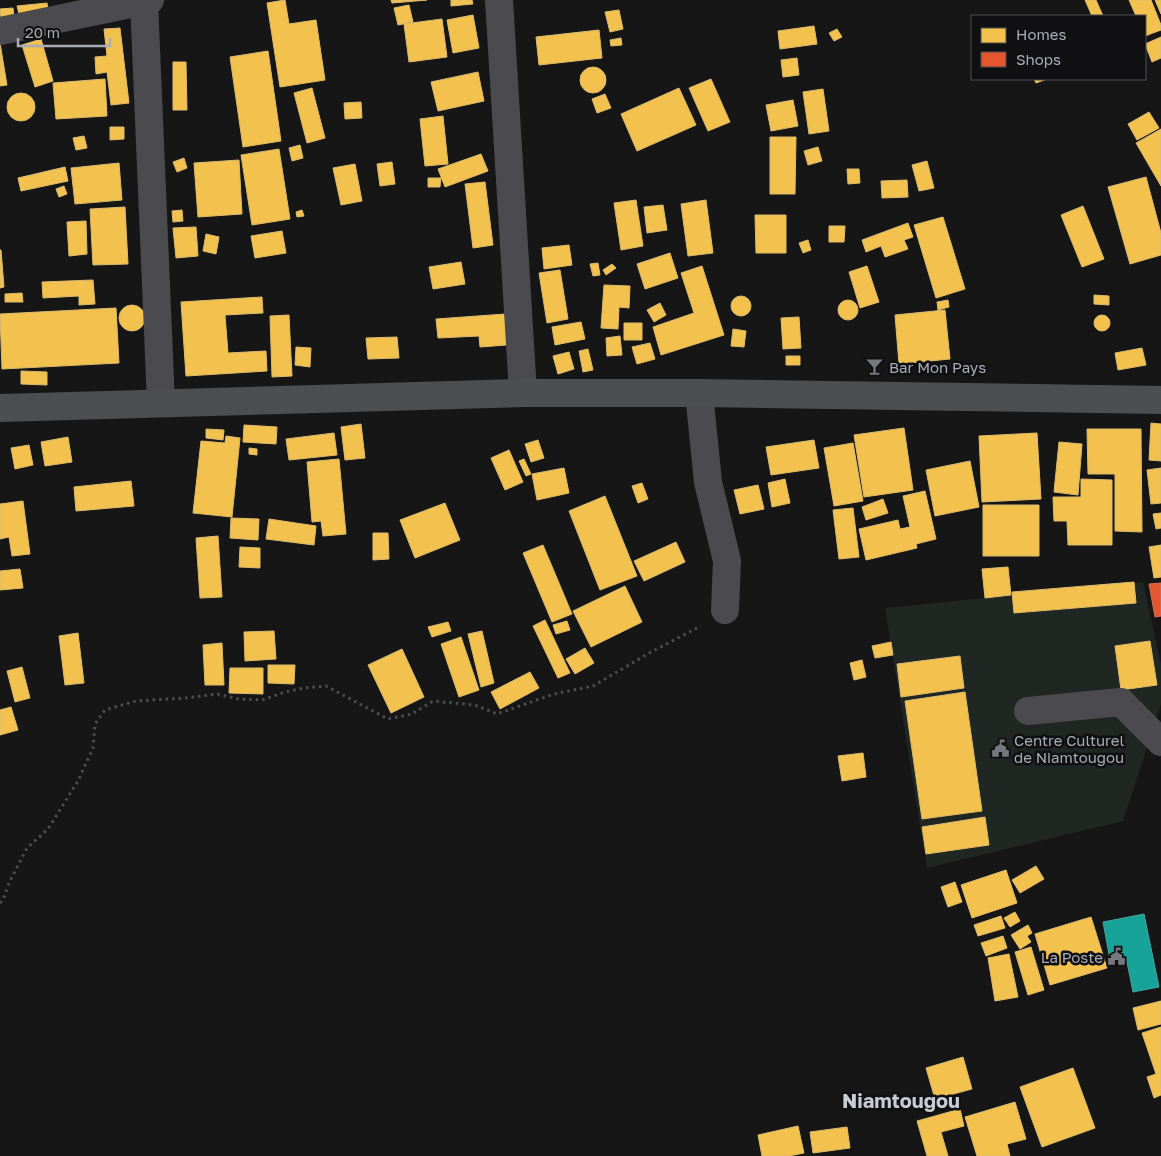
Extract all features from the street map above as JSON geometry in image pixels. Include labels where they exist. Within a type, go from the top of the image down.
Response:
[{"type":"main road","points":[[0,408],[523,393],[699,393],[1161,400]]},
{"type":"street","points":[[499,0],[523,393]]},
{"type":"street","points":[[0,31],[147,1],[161,404]]},
{"type":"street","points":[[699,393],[708,482],[727,561],[725,610]]},
{"type":"street","points":[[1028,711],[1121,702],[1161,742]]},
{"type":"path","points":[[0,903],[27,848],[48,829],[78,780],[93,748],[95,724],[105,710],[136,700],[186,698],[217,694],[239,699],[262,700],[295,690],[326,686],[388,720],[412,714],[433,701],[475,705],[497,714],[554,694],[593,686],[650,652],[692,632],[725,610]]},
{"type":"shaded area","points":[[1143,582],[1161,664],[1161,704],[1123,821],[927,868],[885,608]]},
{"type":"building: Homes","points":[[285,0],[289,24],[316,20],[325,80],[280,87],[267,3]]},
{"type":"building: Homes","points":[[391,0],[427,0],[392,3]]},
{"type":"building: Homes","points":[[451,0],[472,0],[473,4],[451,6]]},
{"type":"building: Homes","points":[[1085,0],[1096,0],[1103,15],[1092,15]]},
{"type":"building: Homes","points":[[1129,0],[1151,0],[1161,25],[1161,30],[1146,36],[1146,15],[1136,15]]},
{"type":"building: Homes","points":[[1155,0],[1161,0],[1161,14]]},
{"type":"building: Homes","points":[[47,3],[48,10],[19,14],[17,6]]},
{"type":"building: Homes","points":[[409,5],[413,22],[398,25],[394,8]]},
{"type":"building: Homes","points":[[13,8],[14,17],[1,18],[0,9]]},
{"type":"building: Homes","points":[[619,10],[623,29],[610,32],[605,12]]},
{"type":"building: Homes","points":[[473,15],[479,48],[453,53],[447,20]]},
{"type":"building: Homes","points":[[442,19],[447,57],[409,62],[404,24]]},
{"type":"building: Homes","points":[[814,26],[817,44],[780,49],[778,31]]},
{"type":"building: Homes","points":[[120,28],[129,103],[111,105],[107,72],[96,74],[95,57],[107,56],[104,29]]},
{"type":"building: Homes","points":[[837,29],[842,37],[834,41],[829,33]]},
{"type":"building: Homes","points":[[599,30],[602,58],[539,65],[536,37]]},
{"type":"building: Homes","points":[[1161,37],[1161,58],[1152,62],[1146,44]]},
{"type":"building: Homes","points":[[621,38],[622,45],[611,46],[610,40]]},
{"type":"building: Homes","points":[[41,39],[53,81],[35,87],[22,45]]},
{"type":"building: Homes","points":[[0,43],[7,85],[0,86]]},
{"type":"building: Homes","points":[[268,51],[281,141],[243,147],[230,57]]},
{"type":"building: Homes","points":[[797,58],[799,75],[783,77],[781,60]]},
{"type":"building: Homes","points":[[173,62],[186,62],[187,110],[173,110]]},
{"type":"building: Homes","points":[[593,67],[602,71],[606,80],[602,89],[593,93],[584,89],[580,80],[584,71]]},
{"type":"building: Homes","points":[[478,72],[484,101],[438,111],[431,82]]},
{"type":"building: Homes","points":[[105,79],[107,116],[56,119],[53,83]]},
{"type":"building: Homes","points":[[711,79],[730,122],[708,131],[689,88]]},
{"type":"building: Homes","points":[[312,88],[325,138],[307,143],[294,93]]},
{"type":"building: Homes","points":[[679,88],[696,125],[637,151],[621,114]]},
{"type":"building: Homes","points":[[823,89],[829,131],[809,134],[803,92]]},
{"type":"building: Homes","points":[[21,93],[31,97],[35,107],[31,117],[21,121],[11,117],[7,107],[11,97]]},
{"type":"building: Homes","points":[[605,94],[611,108],[597,113],[592,99]]},
{"type":"building: Homes","points":[[793,100],[798,126],[771,131],[766,105]]},
{"type":"building: Homes","points":[[361,102],[362,118],[345,119],[344,103]]},
{"type":"building: Homes","points":[[1149,112],[1159,128],[1137,140],[1128,124]]},
{"type":"building: Homes","points":[[443,116],[448,164],[425,166],[420,119]]},
{"type":"building: Homes","points":[[110,127],[124,127],[124,139],[110,140]]},
{"type":"building: Homes","points":[[1161,129],[1161,186],[1136,143]]},
{"type":"building: Homes","points":[[84,136],[87,148],[76,150],[73,138]]},
{"type":"building: Homes","points":[[770,137],[796,137],[795,194],[770,194]]},
{"type":"building: Homes","points":[[300,145],[303,158],[292,161],[289,148]]},
{"type":"building: Homes","points":[[818,147],[822,161],[808,165],[804,151]]},
{"type":"building: Homes","points":[[279,149],[290,219],[252,225],[241,155]]},
{"type":"building: Homes","points":[[481,154],[488,171],[445,187],[438,169]]},
{"type":"building: Homes","points":[[184,158],[187,168],[177,172],[173,162]]},
{"type":"building: Homes","points":[[239,160],[242,214],[198,217],[194,163]]},
{"type":"building: Homes","points":[[927,161],[934,188],[919,191],[912,165]]},
{"type":"building: Homes","points":[[392,162],[395,184],[380,186],[377,164]]},
{"type":"building: Homes","points":[[119,163],[122,200],[75,204],[71,168]]},
{"type":"building: Homes","points":[[355,164],[362,201],[341,205],[333,168]]},
{"type":"building: Homes","points":[[65,167],[68,181],[21,191],[18,178]]},
{"type":"building: Homes","points":[[847,169],[859,169],[860,183],[848,184]]},
{"type":"building: Homes","points":[[1146,177],[1161,233],[1161,255],[1130,264],[1108,187]]},
{"type":"building: Homes","points":[[428,178],[441,178],[440,187],[428,187]]},
{"type":"building: Homes","points":[[907,180],[908,197],[882,198],[881,181]]},
{"type":"building: Homes","points":[[485,182],[493,245],[473,248],[465,184]]},
{"type":"building: Homes","points":[[64,186],[67,194],[59,197],[56,189]]},
{"type":"building: Homes","points":[[636,200],[643,246],[621,250],[614,203]]},
{"type":"building: Homes","points":[[706,200],[713,253],[688,256],[681,204]]},
{"type":"building: Homes","points":[[663,205],[667,230],[647,233],[644,207]]},
{"type":"building: Homes","points":[[1083,206],[1104,259],[1082,267],[1061,215]]},
{"type":"building: Homes","points":[[125,207],[128,264],[93,265],[90,209]]},
{"type":"building: Homes","points":[[182,210],[183,221],[173,222],[172,211]]},
{"type":"building: Homes","points":[[302,210],[304,216],[297,217],[296,212]]},
{"type":"building: Homes","points":[[755,215],[786,215],[786,253],[756,253]]},
{"type":"building: Homes","points":[[943,217],[965,289],[936,298],[914,225]]},
{"type":"building: Homes","points":[[86,221],[87,254],[69,256],[67,222]]},
{"type":"building: Homes","points":[[908,223],[913,237],[904,240],[908,249],[885,257],[881,246],[866,252],[862,240]]},
{"type":"building: Homes","points":[[829,226],[845,226],[844,242],[829,242]]},
{"type":"building: Homes","points":[[196,227],[198,256],[176,258],[173,228]]},
{"type":"building: Homes","points":[[282,231],[286,253],[255,258],[251,236]]},
{"type":"building: Homes","points":[[206,234],[219,237],[216,254],[203,251]]},
{"type":"building: Homes","points":[[808,240],[811,250],[803,253],[799,243]]},
{"type":"building: Homes","points":[[569,245],[572,265],[544,269],[542,248]]},
{"type":"building: Homes","points":[[0,250],[4,287],[0,288]]},
{"type":"building: Homes","points":[[670,253],[678,278],[645,289],[637,264]]},
{"type":"building: Homes","points":[[461,262],[465,284],[433,289],[429,267]]},
{"type":"building: Homes","points":[[598,263],[600,275],[593,276],[590,264]]},
{"type":"building: Homes","points":[[612,264],[616,268],[606,275],[603,270]]},
{"type":"building: Homes","points":[[702,266],[724,335],[661,355],[653,327],[694,313],[681,273]]},
{"type":"building: Homes","points":[[867,266],[879,302],[860,308],[849,272]]},
{"type":"building: Homes","points":[[560,270],[568,319],[547,323],[539,273]]},
{"type":"building: Homes","points":[[93,280],[95,304],[79,305],[79,296],[43,298],[42,282]]},
{"type":"building: Homes","points":[[604,285],[630,286],[629,308],[619,307],[618,329],[601,328]]},
{"type":"building: Homes","points":[[22,293],[23,302],[5,302],[5,294]]},
{"type":"building: Homes","points":[[1094,295],[1109,296],[1109,305],[1094,304]]},
{"type":"building: Homes","points":[[737,296],[745,296],[751,302],[751,310],[745,316],[737,316],[731,310],[731,302]]},
{"type":"building: Homes","points":[[262,297],[263,313],[225,315],[228,353],[266,351],[267,371],[186,376],[181,302]]},
{"type":"building: Homes","points":[[848,300],[855,303],[858,310],[855,317],[848,320],[841,317],[838,310],[841,303]]},
{"type":"building: Homes","points":[[948,300],[949,307],[938,310],[937,302]]},
{"type":"building: Homes","points":[[660,303],[666,315],[654,322],[647,310]]},
{"type":"building: Homes","points":[[132,305],[141,309],[145,318],[141,327],[132,331],[123,327],[119,318],[123,309]]},
{"type":"building: Homes","points":[[116,308],[119,363],[2,369],[0,314]]},
{"type":"building: Homes","points":[[945,310],[950,359],[899,364],[895,315]]},
{"type":"building: Homes","points":[[505,314],[507,345],[480,347],[479,336],[438,338],[436,319]]},
{"type":"building: Homes","points":[[289,315],[292,376],[272,377],[270,316]]},
{"type":"building: Homes","points":[[1102,315],[1108,317],[1110,323],[1108,329],[1102,331],[1096,329],[1094,323],[1096,317]]},
{"type":"building: Homes","points":[[799,317],[801,348],[783,349],[781,318]]},
{"type":"building: Homes","points":[[581,322],[585,339],[555,345],[552,327]]},
{"type":"building: Homes","points":[[624,323],[642,323],[642,340],[624,340]]},
{"type":"building: Homes","points":[[733,329],[746,331],[744,347],[731,346]]},
{"type":"building: Homes","points":[[620,336],[622,355],[607,356],[606,338]]},
{"type":"building: Homes","points":[[397,337],[399,358],[368,359],[366,338]]},
{"type":"building: Homes","points":[[650,343],[655,359],[637,364],[632,347]]},
{"type":"building: Homes","points":[[296,347],[311,348],[310,367],[295,365]]},
{"type":"building: Homes","points":[[1142,348],[1146,365],[1118,370],[1115,353]]},
{"type":"building: Homes","points":[[588,349],[593,370],[583,372],[579,351]]},
{"type":"building: Homes","points":[[569,352],[574,369],[558,374],[553,356]]},
{"type":"building: Homes","points":[[786,356],[800,356],[800,365],[786,365]]},
{"type":"building: Homes","points":[[21,371],[47,372],[47,385],[21,384]]},
{"type":"building: Homes","points":[[1151,423],[1161,424],[1161,461],[1149,460]]},
{"type":"building: Homes","points":[[361,424],[365,458],[345,460],[341,427]]},
{"type":"building: Homes","points":[[244,425],[277,427],[276,444],[243,442]]},
{"type":"building: Homes","points":[[904,428],[913,490],[864,497],[854,435]]},
{"type":"building: Homes","points":[[206,429],[224,430],[223,440],[206,438]]},
{"type":"building: Homes","points":[[1087,429],[1141,429],[1142,532],[1115,531],[1115,474],[1088,474]]},
{"type":"building: Homes","points":[[334,433],[337,455],[289,460],[286,439]]},
{"type":"building: Homes","points":[[1037,433],[1041,499],[982,502],[979,436]]},
{"type":"building: Homes","points":[[226,436],[240,438],[232,517],[193,513],[201,441],[225,443]]},
{"type":"building: Homes","points":[[68,437],[72,462],[45,466],[41,442]]},
{"type":"building: Homes","points":[[538,440],[544,458],[531,462],[525,444]]},
{"type":"building: Homes","points":[[814,440],[819,468],[771,475],[766,447]]},
{"type":"building: Homes","points":[[1059,442],[1082,444],[1078,495],[1054,492]]},
{"type":"building: Homes","points":[[853,443],[863,501],[834,506],[824,448]]},
{"type":"building: Homes","points":[[29,445],[33,465],[15,469],[11,448]]},
{"type":"building: Homes","points":[[249,448],[257,449],[257,455],[249,454]]},
{"type":"building: Homes","points":[[509,450],[523,482],[505,490],[491,458]]},
{"type":"building: Homes","points":[[339,459],[346,534],[323,536],[321,521],[312,522],[307,462]]},
{"type":"building: Homes","points":[[524,459],[531,474],[526,476],[519,461]]},
{"type":"building: Homes","points":[[970,461],[979,507],[935,516],[926,470]]},
{"type":"building: Homes","points":[[564,468],[569,493],[537,500],[532,474]]},
{"type":"building: Homes","points":[[1161,468],[1161,503],[1151,504],[1147,470]]},
{"type":"building: Homes","points":[[785,479],[790,503],[772,507],[768,483]]},
{"type":"building: Homes","points":[[1081,479],[1112,480],[1112,545],[1068,545],[1067,521],[1054,521],[1053,497],[1081,497]]},
{"type":"building: Homes","points":[[131,481],[134,506],[76,511],[74,487]]},
{"type":"building: Homes","points":[[642,483],[648,499],[638,503],[632,486]]},
{"type":"building: Homes","points":[[758,485],[764,509],[740,514],[734,490]]},
{"type":"building: Homes","points":[[925,491],[936,539],[916,544],[917,548],[866,560],[859,529],[898,520],[900,529],[910,527],[903,496]]},
{"type":"building: Homes","points":[[605,496],[637,576],[600,590],[569,511]]},
{"type":"building: Homes","points":[[883,499],[888,513],[866,520],[862,507]]},
{"type":"building: Homes","points":[[23,501],[30,554],[12,556],[9,537],[0,539],[0,504]]},
{"type":"building: Homes","points":[[445,503],[460,540],[415,558],[400,520]]},
{"type":"building: Homes","points":[[983,505],[1039,505],[1039,556],[983,556]]},
{"type":"building: Homes","points":[[853,508],[859,557],[839,559],[833,510]]},
{"type":"building: Homes","points":[[1161,513],[1161,528],[1156,529],[1153,514]]},
{"type":"building: Homes","points":[[231,518],[259,519],[258,540],[230,538]]},
{"type":"building: Homes","points":[[269,519],[316,526],[314,545],[266,539]]},
{"type":"building: Homes","points":[[373,533],[388,533],[389,559],[373,560]]},
{"type":"building: Homes","points":[[218,536],[222,597],[200,598],[196,538]]},
{"type":"building: Homes","points":[[676,542],[685,562],[644,581],[634,561]]},
{"type":"building: Homes","points":[[543,545],[572,614],[552,622],[523,553]]},
{"type":"building: Homes","points":[[1161,545],[1161,577],[1154,578],[1149,547]]},
{"type":"building: Homes","points":[[240,547],[260,548],[260,568],[239,567]]},
{"type":"building: Homes","points":[[1008,567],[1011,595],[985,598],[982,569]]},
{"type":"building: Homes","points":[[20,569],[23,588],[0,590],[0,571]]},
{"type":"building: Homes","points":[[1134,582],[1136,603],[1014,613],[1012,592]]},
{"type":"building: Homes","points":[[625,586],[642,622],[591,647],[573,611]]},
{"type":"building: Homes","points":[[545,620],[570,673],[558,678],[533,626]]},
{"type":"building: Homes","points":[[567,621],[570,630],[556,634],[553,625]]},
{"type":"building: Homes","points":[[448,622],[451,631],[432,637],[428,627]]},
{"type":"building: Homes","points":[[274,631],[276,659],[245,661],[244,632]]},
{"type":"building: Homes","points":[[482,631],[494,683],[481,687],[468,634]]},
{"type":"building: Homes","points":[[78,633],[84,683],[65,685],[59,636]]},
{"type":"building: Homes","points":[[461,637],[479,690],[459,697],[441,644]]},
{"type":"building: Homes","points":[[1150,641],[1157,685],[1121,690],[1115,646]]},
{"type":"building: Homes","points":[[891,642],[893,655],[875,658],[872,646]]},
{"type":"building: Homes","points":[[222,643],[224,685],[205,685],[203,645]]},
{"type":"building: Homes","points":[[585,648],[594,663],[575,674],[566,659]]},
{"type":"building: Homes","points":[[402,649],[424,697],[391,713],[368,665]]},
{"type":"building: Homes","points":[[960,656],[964,688],[901,697],[897,664]]},
{"type":"building: Homes","points":[[862,660],[866,677],[854,680],[850,663]]},
{"type":"building: Homes","points":[[268,665],[295,665],[294,684],[268,683]]},
{"type":"building: Homes","points":[[22,667],[30,698],[15,702],[7,671]]},
{"type":"building: Homes","points":[[230,668],[263,668],[263,694],[229,693]]},
{"type":"building: Homes","points":[[530,672],[539,688],[500,709],[491,692]]},
{"type":"building: Homes","points":[[965,692],[982,811],[922,819],[905,701]]},
{"type":"building: Homes","points":[[11,707],[18,730],[0,735],[0,710]]},
{"type":"building: Homes","points":[[863,753],[866,777],[842,781],[838,756]]},
{"type":"building: Homes","points":[[985,817],[989,845],[926,854],[922,827]]},
{"type":"building: Homes","points":[[1036,866],[1044,879],[1020,893],[1012,880]]},
{"type":"building: Homes","points":[[1006,870],[1017,903],[972,918],[961,885]]},
{"type":"building: Homes","points":[[955,882],[962,902],[948,907],[941,887]]},
{"type":"building: Homes","points":[[1015,912],[1020,921],[1010,927],[1004,918]]},
{"type":"building: Homes","points":[[1001,916],[1005,928],[978,936],[974,925]]},
{"type":"building: Homes","points":[[1091,917],[1107,968],[1050,985],[1035,934]]},
{"type":"building: Homes","points":[[1028,925],[1032,933],[1027,936],[1031,942],[1020,949],[1011,935]]},
{"type":"building: Homes","points":[[1003,936],[1007,948],[986,956],[981,943]]},
{"type":"building: Homes","points":[[1031,947],[1044,990],[1028,995],[1015,952]]},
{"type":"building: Homes","points":[[1009,954],[1018,997],[995,1001],[988,958]]},
{"type":"building: Homes","points":[[1161,1001],[1161,1024],[1138,1030],[1133,1008]]},
{"type":"building: Homes","points":[[1161,1027],[1161,1095],[1154,1098],[1147,1077],[1156,1074],[1142,1033]]},
{"type":"building: Homes","points":[[963,1057],[972,1089],[935,1099],[926,1068]]},
{"type":"building: Homes","points":[[1073,1068],[1095,1128],[1042,1147],[1020,1087]]},
{"type":"building: Homes","points":[[1015,1102],[1026,1139],[1007,1144],[1010,1156],[977,1156],[965,1117]]},
{"type":"building: Homes","points":[[960,1109],[964,1126],[941,1132],[948,1156],[927,1156],[917,1121]]},
{"type":"building: Homes","points":[[798,1126],[804,1153],[789,1156],[762,1156],[758,1135]]},
{"type":"building: Homes","points":[[847,1127],[850,1148],[813,1153],[810,1132]]},
{"type":"building: Shops","points":[[1161,583],[1161,616],[1155,617],[1149,584]]},
{"type":"building: Public","points":[[1144,914],[1159,987],[1133,992],[1127,962],[1111,965],[1103,922]]},
{"type":"place","name":"Bar Mon Pays","points":[[875,367]]},
{"type":"place","name":"Centre Culturel de Niamtougou","points":[[1000,749]]},
{"type":"place","name":"La Poste","points":[[1117,957]]},
{"type":"district","name":"Niamtougou","points":[[901,1100]]}]
